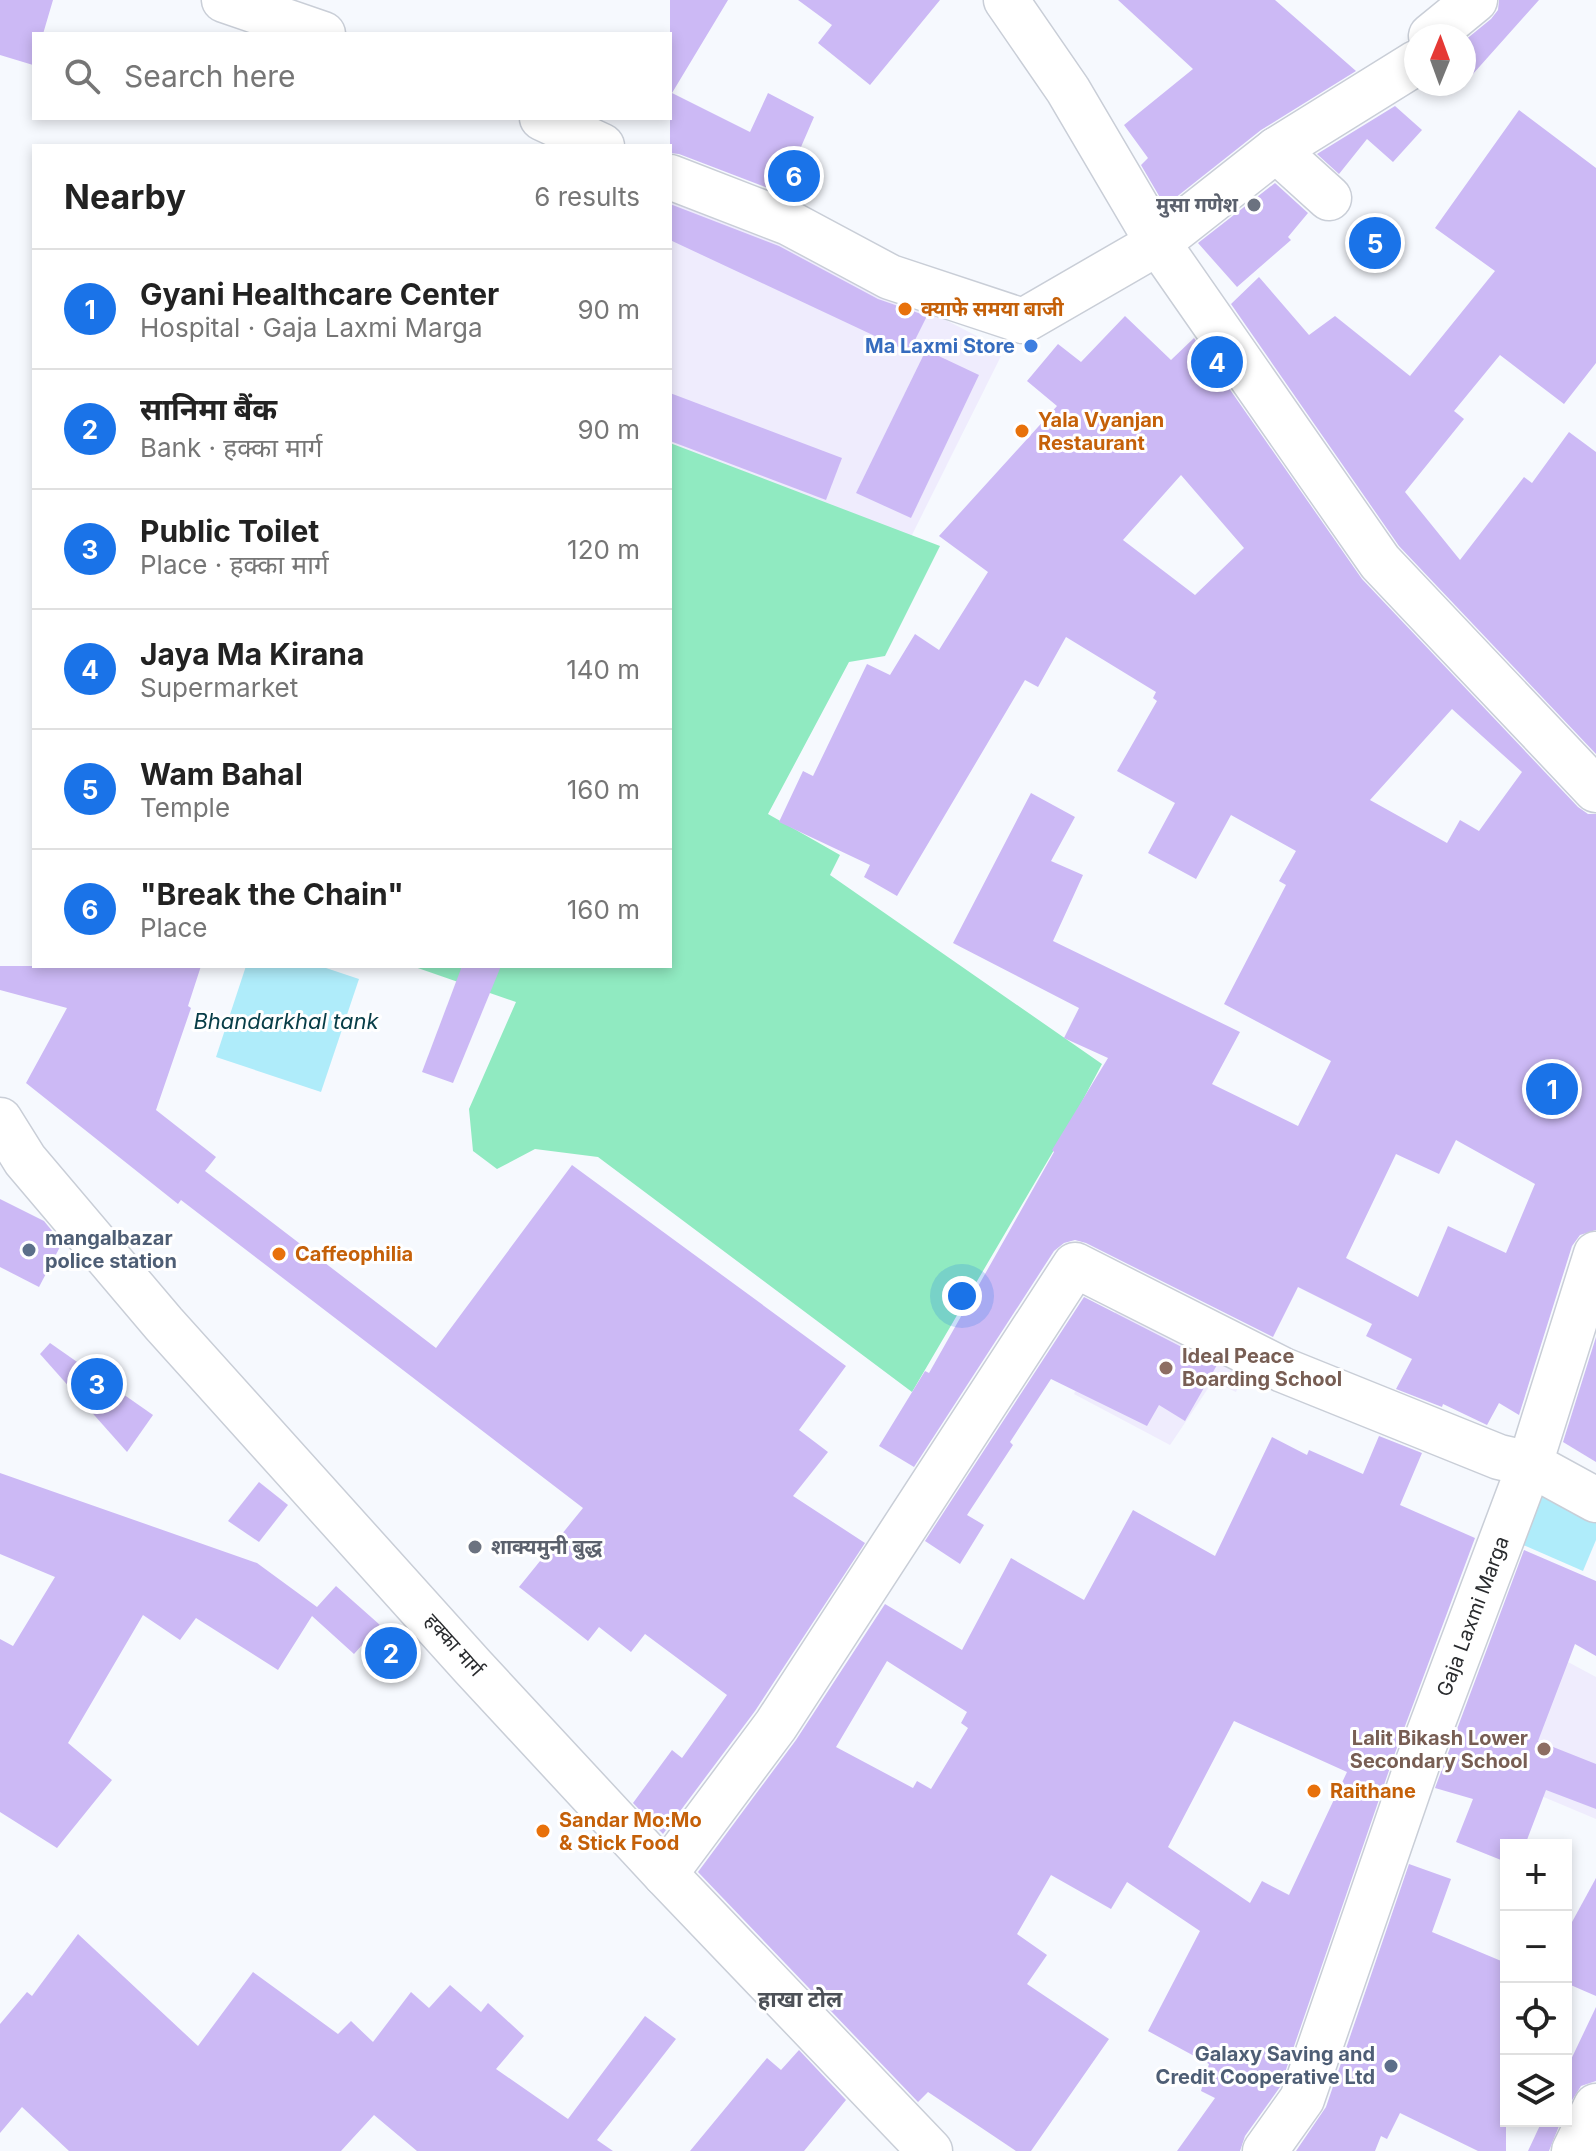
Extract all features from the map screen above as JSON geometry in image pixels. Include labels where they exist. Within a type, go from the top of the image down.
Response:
[{"type":"street","points":[[224,0],[317,32]]},
{"type":"street","points":[[1006,0],[1068,90],[1158,243],[1380,562],[1596,790]]},
{"type":"street","points":[[1446,24],[1475,0]]},
{"type":"street","points":[[672,178],[789,223],[890,277],[1023,321],[1158,243],[1276,150],[1404,70]]},
{"type":"street","points":[[546,120],[598,144]]},
{"type":"street","points":[[1276,150],[1329,198]]},
{"type":"street","name":"हक्का मार्ग","points":[[0,1120],[25,1160],[164,1324],[473,1667],[665,1874],[930,2151]]},
{"type":"street","name":"Gaja Laxmi Marga","points":[[1265,2151],[1302,2099],[1418,1762],[1530,1464],[1596,1254]]},
{"type":"street","points":[[665,1874],[776,1725],[1075,1265],[1283,1370],[1499,1457],[1530,1464],[1596,1500]]},
{"type":"street","points":[[1574,2151],[1596,2106]]},
{"type":"shaded area","points":[[672,188],[784,237],[1004,350],[905,549],[672,470]]},
{"type":"shaded area","name":"Ideal Peace Boarding School","points":[[1125,1293],[1251,1357],[1236,1392],[1213,1381],[1170,1445],[1074,1394]]},
{"type":"shaded area","name":"Lalit Bikash Lower Secondary School","points":[[1568,1662],[1596,1677],[1596,1819],[1484,1772]]},
{"type":"green space","points":[[672,444],[940,546],[885,656],[849,662],[768,814],[840,855],[830,875],[1102,1064],[912,1392],[598,1157],[535,1149],[497,1169],[473,1151],[469,1109],[516,1002],[418,968],[672,968]]},
{"type":"water","name":"Bhandarkhal tank","points":[[245,968],[326,968],[359,979],[321,1092],[216,1057]]},
{"type":"water","points":[[1535,1491],[1596,1516],[1596,1540],[1583,1571],[1514,1541]]},
{"type":"building","points":[[0,0],[53,0],[44,32],[32,32],[32,65],[0,55]]},
{"type":"building","points":[[670,0],[728,0],[672,93]]},
{"type":"building","points":[[798,0],[940,0],[870,85],[818,43],[832,25]]},
{"type":"building","points":[[1118,0],[1275,0],[1356,71],[1261,130],[1165,206],[1141,165],[1148,158],[1124,125],[1193,69]]},
{"type":"building","points":[[1499,0],[1539,0],[1476,71],[1476,31],[1498,10]]},
{"type":"building","points":[[672,93],[750,132],[768,93],[814,117],[781,193],[672,153]]},
{"type":"building","points":[[1395,106],[1422,130],[1393,162],[1367,139],[1339,174],[1317,154]]},
{"type":"building","points":[[1519,110],[1596,168],[1596,363],[1564,404],[1500,355],[1454,411],[1464,419],[1405,492],[1460,560],[1524,477],[1532,483],[1569,432],[1596,452],[1596,754],[1399,546],[1231,304],[1259,277],[1309,335],[1335,316],[1410,376],[1495,271],[1435,228]]},
{"type":"building","points":[[1275,183],[1308,213],[1288,237],[1291,240],[1237,287],[1198,243]]},
{"type":"building","points":[[672,205],[779,246],[878,299],[927,316],[909,352],[672,241]]},
{"type":"building","points":[[1125,316],[1171,360],[1194,338],[1362,579],[1578,807],[1588,814],[1596,814],[1596,1230],[1580,1235],[1572,1246],[1519,1415],[1499,1403],[1487,1425],[1443,1404],[1442,1407],[1396,1389],[1412,1359],[1366,1336],[1372,1324],[1298,1287],[1273,1337],[1075,1240],[1064,1243],[1054,1251],[914,1467],[879,1446],[925,1371],[929,1373],[1054,1152],[1052,1150],[1108,1058],[1064,1038],[1079,1008],[953,943],[1031,793],[1075,817],[1051,861],[1083,875],[1053,941],[1240,1032],[1212,1084],[1298,1126],[1331,1061],[1224,1004],[1286,885],[1279,881],[1296,851],[1231,815],[1196,879],[1148,853],[1175,803],[1117,771],[1157,701],[1153,698],[1156,692],[1066,637],[1038,687],[1025,680],[897,896],[864,877],[870,865],[779,822],[803,771],[813,776],[867,664],[890,675],[915,634],[939,650],[988,572],[939,536],[1057,406],[1027,381],[1058,344],[1081,362]],"holes":[[[1181,475],[1244,548],[1195,595],[1123,540]],[[1452,709],[1522,772],[1479,831],[1460,820],[1447,843],[1370,800]],[[1456,1140],[1535,1184],[1506,1253],[1448,1226],[1418,1297],[1346,1258],[1396,1154],[1439,1174]]]},
{"type":"building","points":[[926,350],[979,375],[911,518],[856,493]]},
{"type":"building","points":[[672,394],[842,458],[826,500],[672,442]]},
{"type":"building","points":[[0,966],[200,968],[188,1006],[191,1008],[156,1110],[216,1157],[205,1171],[436,1348],[572,1165],[846,1366],[799,1430],[828,1452],[793,1496],[865,1543],[755,1711],[663,1834],[633,1803],[672,1750],[682,1758],[727,1695],[645,1634],[631,1652],[599,1627],[588,1641],[519,1587],[583,1508],[181,1200],[178,1204],[26,1083],[67,1008],[0,990]]},
{"type":"building","points":[[461,968],[500,968],[453,1083],[422,1072]]},
{"type":"building","name":"mangalbazar police station","points":[[0,1199],[44,1221],[62,1243],[39,1287],[0,1267]]},
{"type":"building","points":[[1084,1297],[1217,1365],[1185,1421],[1159,1405],[1147,1426],[1051,1379],[967,1515],[984,1525],[960,1564],[925,1541]]},
{"type":"building","points":[[1596,1337],[1596,1462],[1563,1442]]},
{"type":"building","points":[[50,1343],[153,1415],[127,1452],[40,1354]]},
{"type":"building","points":[[1379,1436],[1422,1453],[1400,1505],[1475,1538],[1395,1753],[1280,2087],[1245,2136],[1240,2151],[1177,2151],[1215,2098],[1201,2091],[1209,2064],[1148,2031],[1200,1931],[1127,1882],[1111,1909],[1051,1875],[1017,1934],[1047,1955],[1027,1984],[1109,2039],[1031,2151],[1016,2151],[928,2092],[918,2102],[698,1872],[796,1740],[885,1604],[962,1650],[1011,1558],[1084,1600],[1133,1510],[1215,1556],[1272,1437],[1307,1455],[1309,1450],[1363,1474]],"holes":[[[887,1661],[967,1712],[961,1723],[968,1728],[931,1789],[917,1781],[913,1788],[836,1747]],[[1234,1721],[1347,1772],[1289,1895],[1262,1881],[1250,1903],[1168,1847]]]},
{"type":"building","points":[[0,1473],[257,1563],[317,1607],[336,1586],[380,1625],[354,1654],[312,1616],[278,1670],[196,1618],[180,1640],[143,1615],[68,1743],[112,1780],[57,1848],[0,1812],[0,1639],[13,1646],[55,1577],[0,1554]]},
{"type":"building","points":[[259,1482],[288,1505],[259,1542],[228,1521]]},
{"type":"building","points":[[1524,1550],[1596,1581],[1596,1656],[1575,1644],[1538,1741],[1596,1764],[1596,1809],[1546,1790],[1527,1839],[1500,1839],[1500,1860],[1456,1842],[1473,1799],[1435,1788]]},
{"type":"building","points":[[1409,1864],[1451,1879],[1432,1932],[1500,1960],[1500,2127],[1506,2127],[1506,2151],[1478,2151],[1400,2113],[1387,2139],[1381,2136],[1375,2151],[1296,2151],[1326,2107]]},
{"type":"building","points":[[1596,1878],[1596,1996],[1572,1986],[1572,1922]]},
{"type":"building","points":[[78,1934],[198,2046],[253,1972],[338,2034],[351,2021],[373,2042],[411,1992],[429,2008],[450,1985],[481,2012],[488,2003],[524,2036],[496,2069],[568,2119],[645,2016],[676,2039],[597,2140],[613,2151],[417,2151],[374,2115],[341,2151],[69,2151],[22,2107],[0,2133],[0,2024],[27,1992],[32,1996]]},
{"type":"building","points":[[1596,2007],[1596,2081],[1581,2086],[1572,2100],[1572,2057]]},
{"type":"building","points":[[799,2050],[846,2100],[804,2151],[690,2151],[767,2058],[781,2070]]},
{"type":"building","points":[[1539,2127],[1559,2127],[1549,2151],[1528,2151]]},
{"type":"place","name":"\"Break the Chain\"","points":[[794,176]]},
{"type":"place","name":"मुसा गणेश","points":[[1254,205]]},
{"type":"place","name":"Wam Bahal","points":[[1375,243]]},
{"type":"place","name":"क्याफे समया बाजी","points":[[905,309]]},
{"type":"place","name":"Ma Laxmi Store","points":[[1031,346]]},
{"type":"place","name":"Jaya Ma Kirana","points":[[1217,362]]},
{"type":"place","name":"Yala Vyanjan Restaurant","points":[[1022,431]]},
{"type":"place","name":"Gyani Healthcare Center","points":[[1552,1089]]},
{"type":"place","name":"mangalbazar police station","points":[[29,1250]]},
{"type":"place","name":"Caffeophilia","points":[[279,1254]]},
{"type":"place","name":"Ideal Peace Boarding School","points":[[1166,1368]]},
{"type":"place","name":"Public Toilet","points":[[97,1384]]},
{"type":"place","name":"शाक्यमुनी बुद्ध","points":[[475,1547]]},
{"type":"place","name":"सानिमा बैंक","points":[[391,1653]]},
{"type":"place","name":"Lalit Bikash Lower Secondary School","points":[[1544,1749]]},
{"type":"place","name":"Raithane","points":[[1314,1791]]},
{"type":"place","name":"Sandar Mo:Mo & Stick Food","points":[[543,1831]]},
{"type":"place","name":"Galaxy Saving and Credit Cooperative Ltd","points":[[1391,2066]]},
{"type":"district","name":"हाखा टोल","points":[[800,1999]]}]
